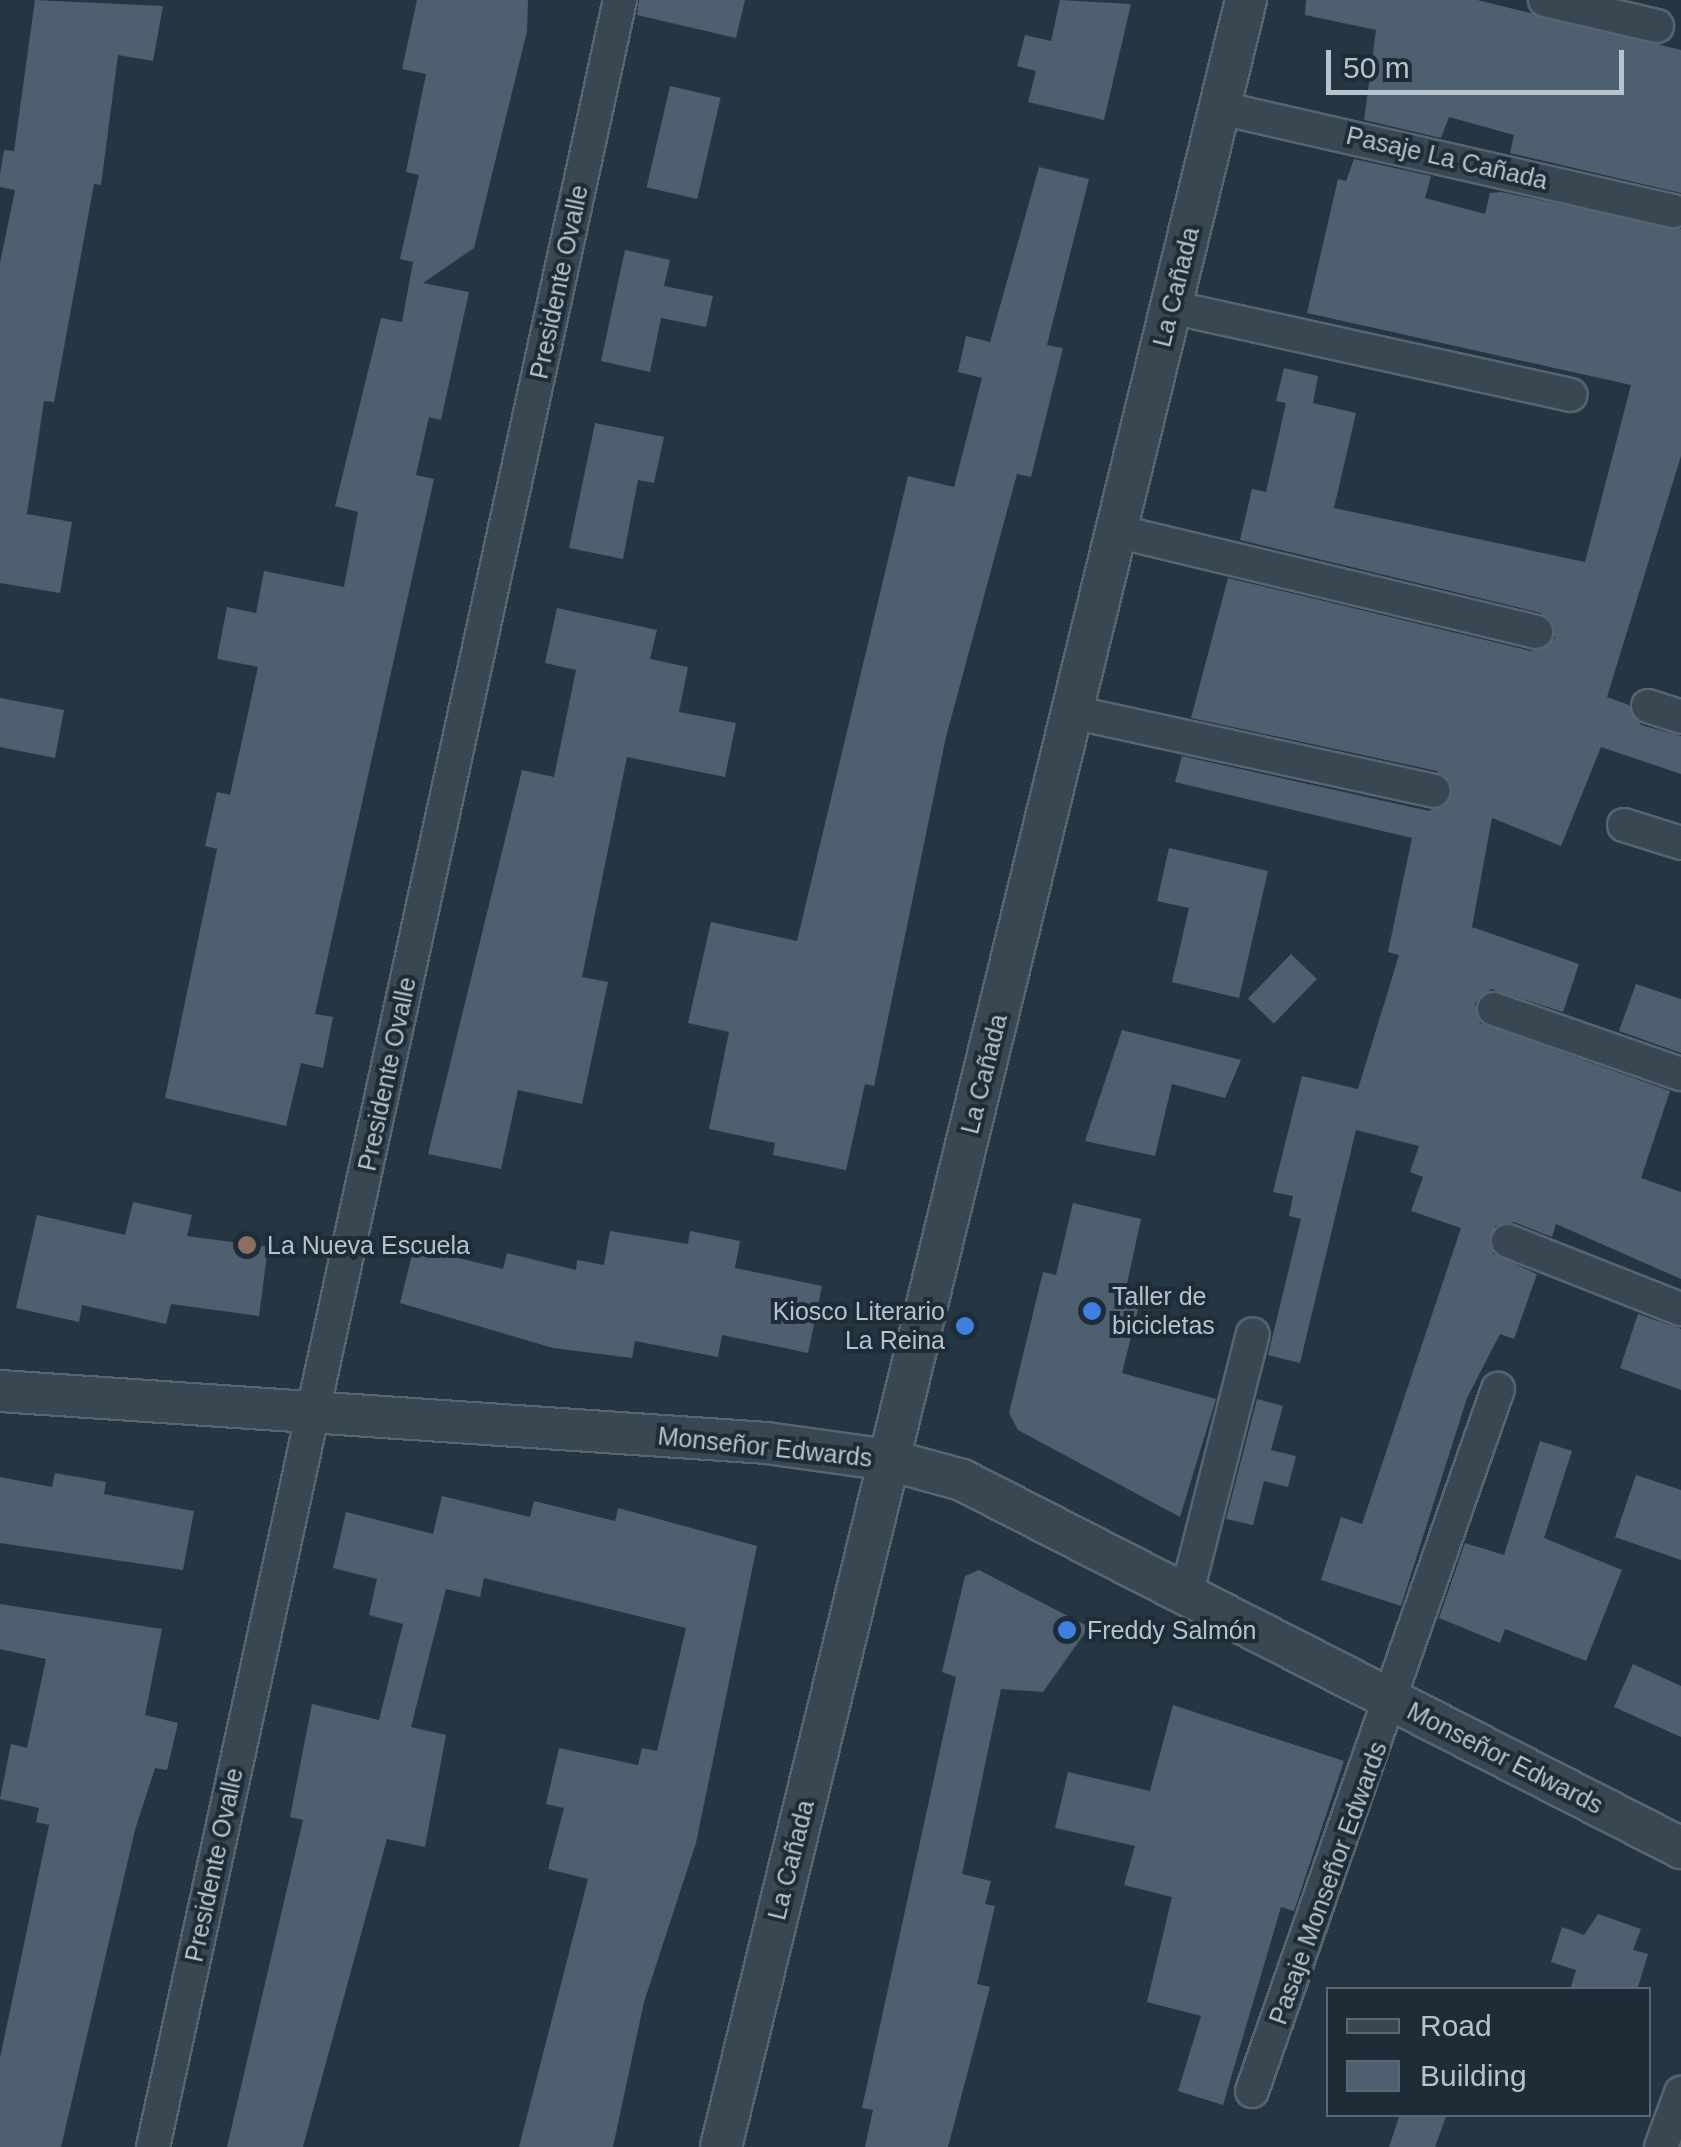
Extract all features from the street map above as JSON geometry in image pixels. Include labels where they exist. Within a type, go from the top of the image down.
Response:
[{"type":"street","name":"Presidente Ovalle","points":[[153,2147],[620,0]]},
{"type":"street","name":"La Cañada","points":[[721,2147],[1246,0]]},
{"type":"street","points":[[1545,0],[1657,26]]},
{"type":"street","name":"Pasaje La Cañada","points":[[1220,108],[1674,210]]},
{"type":"street","points":[[1171,306],[1570,395]]},
{"type":"street","points":[[1116,531],[1536,632]]},
{"type":"street","points":[[1648,706],[1681,717]]},
{"type":"street","points":[[1072,712],[1433,791]]},
{"type":"street","points":[[1624,824],[1681,843]]},
{"type":"street","points":[[1494,1009],[1681,1074]]},
{"type":"street","points":[[1508,1241],[1681,1309]]},
{"type":"street","points":[[1186,1596],[1253,1334]]},
{"type":"street","name":"Pasaje Monseñor Edwards","points":[[1252,2092],[1394,1702],[1498,1388]]},
{"type":"street","name":"Monseñor Edwards","points":[[0,1391],[766,1443],[890,1460],[962,1480],[1681,1848]]},
{"type":"street","points":[[1661,2147],[1681,2092]]},
{"type":"building","points":[[35,0],[163,6],[153,61],[118,55],[101,185],[94,184],[54,402],[44,401],[27,514],[72,522],[60,593],[0,583],[0,263],[15,190],[0,187],[0,174],[4,150],[14,151]]},
{"type":"building","points":[[417,0],[528,0],[527,31],[474,248],[423,283],[469,292],[441,420],[429,417],[416,475],[434,479],[315,1014],[333,1017],[323,1068],[301,1063],[286,1126],[165,1098],[217,849],[205,846],[217,792],[230,795],[258,667],[217,659],[227,607],[256,613],[264,571],[344,587],[358,512],[335,506],[381,318],[402,322],[413,262],[400,259],[419,175],[406,172],[426,74],[402,69]]},
{"type":"building","points":[[639,0],[745,0],[736,38],[637,15]]},
{"type":"building","points":[[1060,0],[1131,4],[1104,120],[1028,102],[1036,71],[1017,66],[1025,35],[1051,41]]},
{"type":"building","points":[[1306,0],[1477,0],[1681,50],[1681,193],[1510,153],[1514,135],[1449,117],[1441,138],[1364,120],[1376,30],[1305,15]]},
{"type":"building","points":[[670,86],[721,98],[697,199],[647,187]]},
{"type":"building","points":[[1354,159],[1431,176],[1425,198],[1485,214],[1490,193],[1501,192],[1681,229],[1681,456],[1607,697],[1629,705],[1641,725],[1681,736],[1681,774],[1601,747],[1561,846],[1492,818],[1472,927],[1579,964],[1563,1012],[1491,989],[1475,1003],[1480,1023],[1670,1091],[1641,1178],[1681,1192],[1681,1279],[1556,1224],[1552,1237],[1514,1222],[1495,1226],[1493,1254],[1537,1274],[1514,1339],[1500,1334],[1467,1398],[1401,1606],[1321,1580],[1341,1517],[1362,1524],[1461,1228],[1411,1211],[1423,1177],[1410,1172],[1419,1146],[1356,1130],[1300,1363],[1268,1355],[1301,1219],[1289,1216],[1293,1196],[1273,1192],[1302,1076],[1358,1089],[1399,955],[1388,952],[1412,838],[1175,782],[1182,756],[1429,811],[1452,796],[1437,771],[1191,718],[1228,578],[1531,651],[1555,638],[1541,613],[1240,540],[1252,489],[1266,492],[1286,403],[1276,401],[1284,368],[1318,376],[1313,403],[1356,413],[1334,508],[1585,562],[1631,385],[1307,313],[1338,179],[1346,181]]},
{"type":"building","points":[[1039,167],[1089,179],[1047,345],[1063,348],[1031,477],[1017,474],[946,737],[874,1086],[865,1084],[846,1170],[773,1155],[775,1143],[709,1129],[729,1032],[688,1023],[711,922],[797,941],[908,476],[954,487],[982,378],[958,372],[966,336],[990,342]]},
{"type":"building","points":[[625,250],[670,260],[664,286],[713,296],[706,327],[661,318],[650,372],[601,361]]},
{"type":"building","points":[[595,423],[664,437],[654,483],[638,480],[623,559],[569,548]]},
{"type":"building","points":[[557,608],[657,630],[650,659],[688,667],[679,712],[736,723],[725,777],[627,757],[582,977],[608,982],[582,1104],[518,1090],[501,1169],[428,1154],[522,770],[554,777],[576,670],[545,663]]},
{"type":"building","points":[[0,698],[64,710],[55,758],[0,747]]},
{"type":"building","points":[[1169,848],[1268,871],[1239,998],[1172,982],[1189,908],[1157,901]]},
{"type":"building","points":[[1291,954],[1317,979],[1274,1024],[1248,999]]},
{"type":"building","points":[[1636,984],[1681,999],[1681,1053],[1619,1031]]},
{"type":"building","points":[[1122,1030],[1241,1060],[1225,1098],[1172,1084],[1155,1156],[1085,1141]]},
{"type":"building","points":[[133,1202],[192,1215],[187,1236],[268,1247],[259,1316],[171,1304],[166,1324],[82,1305],[79,1322],[16,1308],[37,1215],[125,1235]]},
{"type":"building","points":[[1073,1203],[1141,1219],[1125,1293],[1141,1297],[1122,1373],[1216,1399],[1180,1517],[1018,1430],[1009,1413],[1043,1272],[1056,1275]]},
{"type":"building","points":[[610,1231],[688,1244],[690,1231],[740,1241],[735,1268],[822,1286],[808,1353],[722,1335],[718,1357],[635,1341],[632,1358],[553,1348],[400,1303],[414,1247],[503,1269],[507,1253],[576,1270],[577,1260],[604,1265]]},
{"type":"building","points":[[1638,1314],[1681,1329],[1681,1390],[1620,1368]]},
{"type":"building","points":[[1257,1399],[1283,1406],[1271,1450],[1296,1456],[1288,1487],[1264,1481],[1253,1525],[1226,1519]]},
{"type":"building","points":[[1540,1441],[1572,1451],[1544,1538],[1622,1570],[1586,1661],[1505,1629],[1500,1643],[1439,1618],[1465,1543],[1504,1555]]},
{"type":"building","points":[[55,1473],[106,1482],[104,1494],[194,1511],[183,1570],[0,1543],[0,1477],[52,1487]]},
{"type":"building","points":[[1636,1475],[1681,1490],[1681,1560],[1615,1537]]},
{"type":"building","points":[[442,1496],[530,1517],[534,1501],[615,1521],[618,1508],[757,1546],[696,1843],[644,2002],[613,2147],[519,2147],[588,1879],[548,1869],[564,1808],[546,1804],[559,1748],[638,1765],[642,1748],[657,1751],[686,1628],[484,1578],[480,1597],[446,1589],[411,1727],[446,1735],[425,1847],[387,1839],[303,2147],[227,2147],[303,1820],[290,1817],[312,1704],[379,1720],[403,1624],[369,1615],[377,1579],[333,1568],[346,1512],[433,1534]]},
{"type":"building","points":[[979,1570],[1089,1627],[1043,1692],[1001,1689],[962,1874],[991,1881],[985,1904],[995,1906],[977,1984],[990,1987],[948,2147],[865,2147],[873,2110],[862,2108],[956,1677],[942,1672],[965,1576]]},
{"type":"building","points":[[0,1604],[162,1629],[145,1715],[178,1723],[167,1770],[155,1768],[135,1830],[61,2147],[0,2147],[0,2058],[49,1825],[36,1822],[39,1808],[0,1799],[11,1744],[27,1748],[46,1659],[0,1649]]},
{"type":"building","points":[[1633,1664],[1681,1686],[1681,1737],[1614,1707]]},
{"type":"building","points":[[1173,1705],[1344,1761],[1294,1911],[1281,1907],[1223,2105],[1178,2091],[1201,2016],[1147,2002],[1172,1897],[1124,1885],[1135,1846],[1055,1828],[1068,1772],[1150,1791]]},
{"type":"building","points":[[1598,1914],[1641,1929],[1633,1950],[1648,1954],[1638,1987],[1571,1987],[1576,1970],[1551,1962],[1562,1927],[1584,1935]]},
{"type":"building","points":[[1399,2117],[1446,2117],[1435,2147],[1389,2147]]},
{"type":"place","name":"La Nueva Escuela","points":[[247,1245]]},
{"type":"place","name":"Taller de bicicletas","points":[[1092,1311]]},
{"type":"place","name":"Kiosco Literario La Reina","points":[[965,1326]]},
{"type":"place","name":"Freddy Salmón","points":[[1067,1630]]}]
